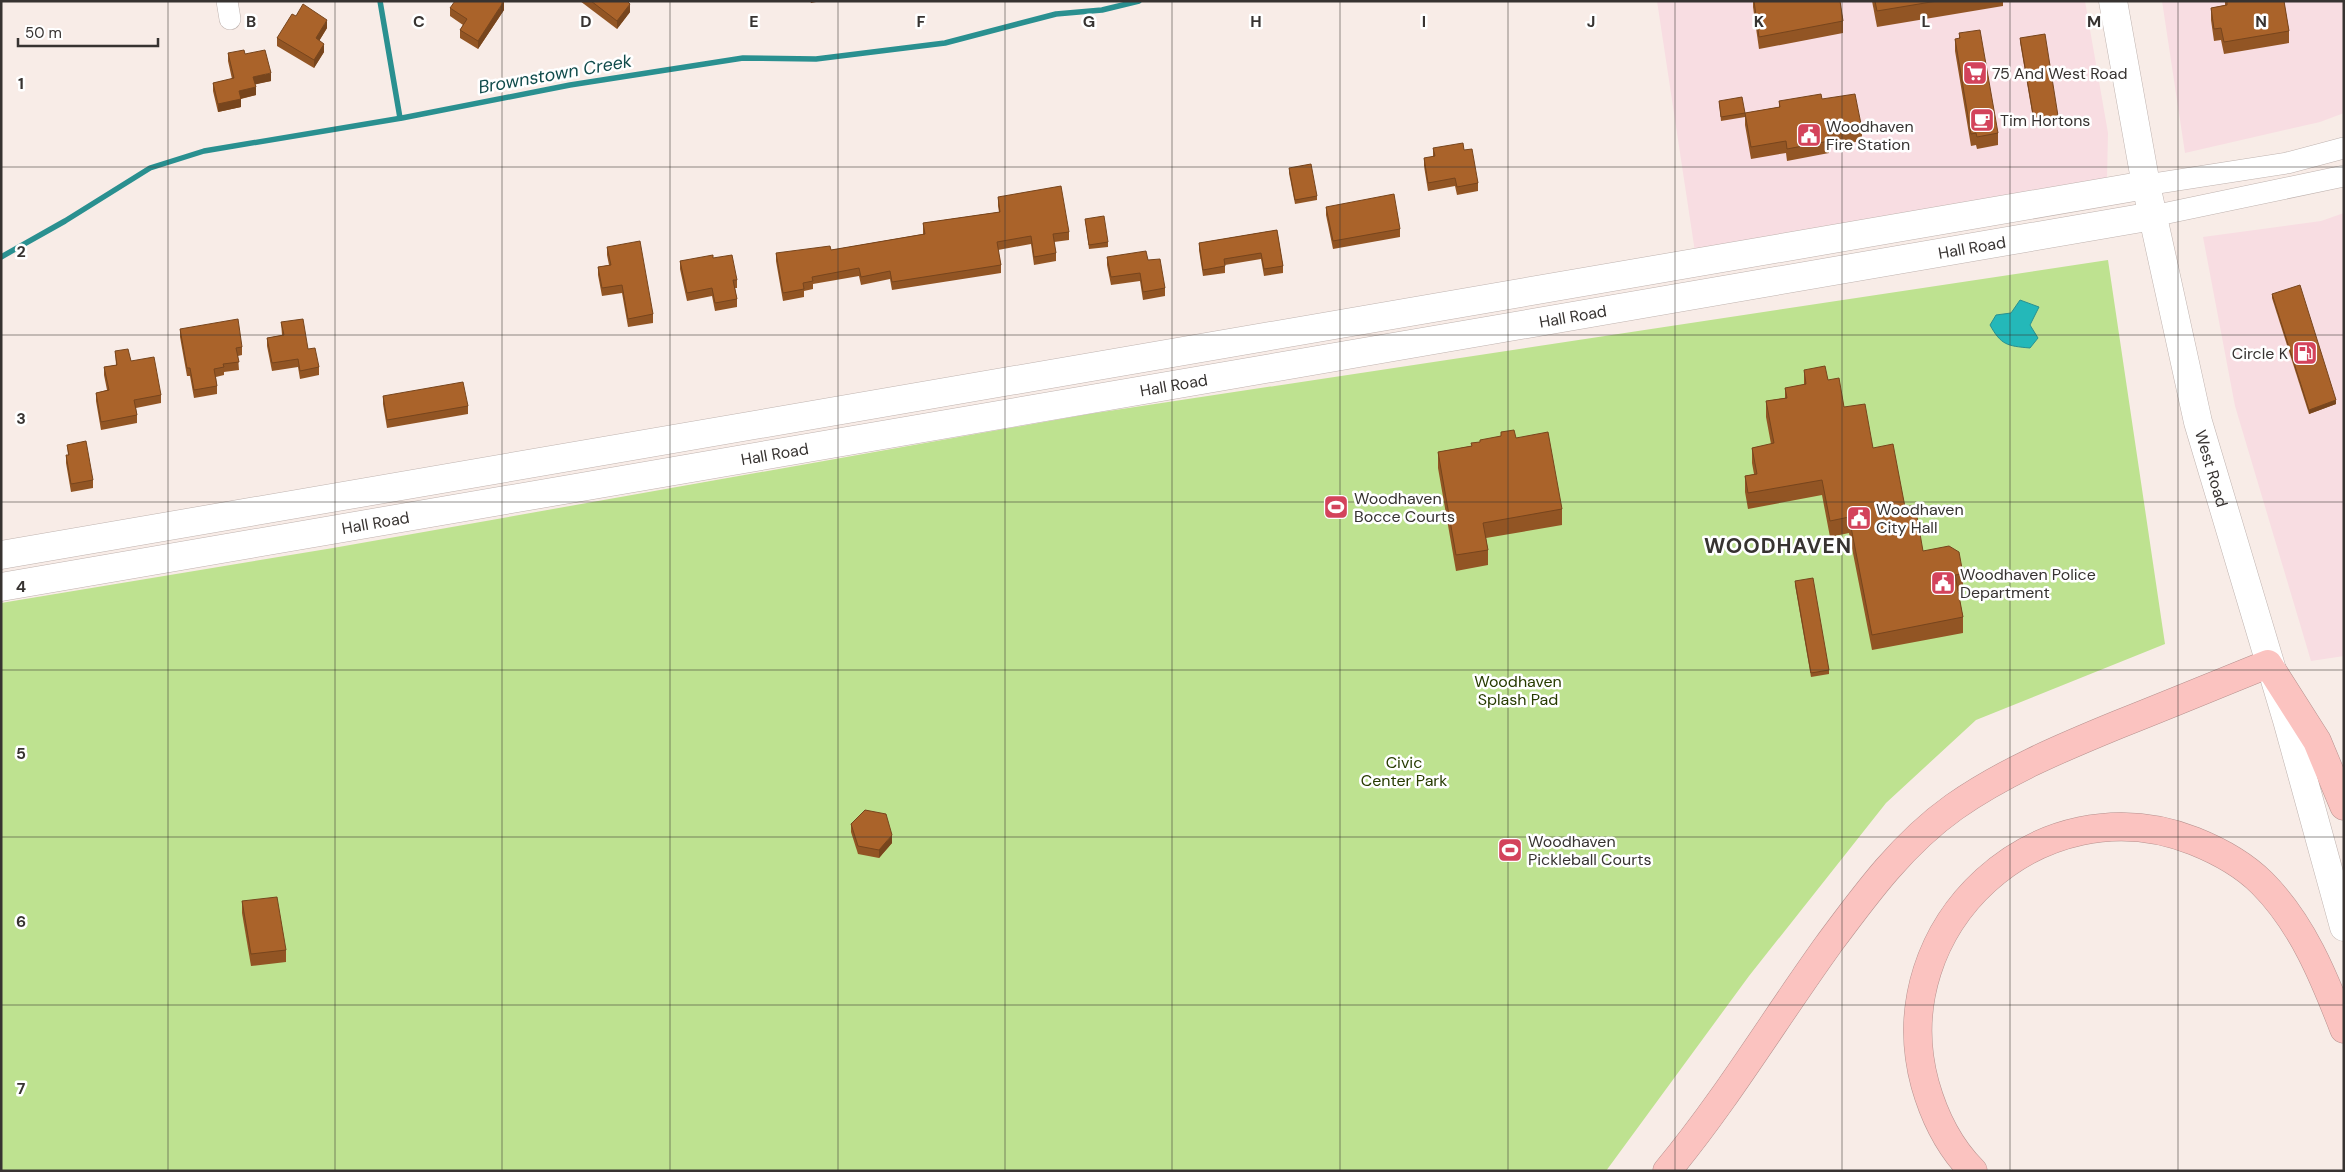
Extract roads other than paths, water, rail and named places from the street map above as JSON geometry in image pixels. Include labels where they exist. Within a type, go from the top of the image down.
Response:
[{"type":"highway","points":[[1667,1171],[1714,1111],[1787,1002],[1863,897],[1895,859],[1932,824],[1954,807],[2034,761],[2268,664],[2317,741],[2344,806]]},
{"type":"highway","points":[[1973,1171],[1944,1133],[1930,1102],[1921,1070],[1918,1036],[1919,1003],[1934,951],[1946,927],[1966,899],[1995,871],[2029,849],[2048,841],[2087,830],[2141,828],[2181,836],[2212,848],[2241,866],[2262,883],[2295,924],[2328,984],[2344,1028]]},
{"type":"street","name":"West Road","points":[[2113,1],[2146,185],[2198,422],[2268,664],[2287,720],[2344,927]]},
{"type":"street","name":"Hall Road","points":[[1,555],[2146,185],[2342,154]]},
{"type":"street","name":"Hall Road","points":[[1,587],[1655,301],[1926,256],[2153,216],[2344,176]]},
{"type":"street","points":[[2014,208],[2020,238]]},
{"type":"street","points":[[1919,225],[1926,256]]},
{"type":"street","points":[[1650,270],[1655,301]]},
{"type":"street","points":[[1225,344],[1230,375]]},
{"type":"street","points":[[842,410],[847,441]]},
{"type":"water","points":[[2020,300],[2039,307],[2030,325],[2038,338],[2030,348],[2010,345],[2001,341],[1990,325],[1996,315],[2011,313]]},
{"type":"waterway","points":[[380,1],[400,118]]},
{"type":"waterway","name":"Brownstown Creek","points":[[1,257],[65,221],[150,168],[204,151],[402,118],[570,85],[743,58],[816,59],[945,43],[1056,14],[1102,10],[1139,1]]},
{"type":"place","name":"75 And West Road","points":[[1975,73]]},
{"type":"place","name":"Tim Hortons","points":[[1982,120]]},
{"type":"place","name":"Woodhaven Fire Station","points":[[1809,135]]},
{"type":"place","name":"Circle K","points":[[2305,353]]},
{"type":"place","name":"Woodhaven Bocce Courts","points":[[1336,507]]},
{"type":"place","name":"Woodhaven City Hall","points":[[1859,518]]},
{"type":"place","name":"Woodhaven Police Department","points":[[1943,583]]},
{"type":"place","name":"Woodhaven Pickleball Courts","points":[[1510,850]]},
{"type":"district","name":"WOODHAVEN","points":[[1778,546]]},
{"type":"park label","name":"Woodhaven Splash Pad","points":[[1518,690]]},
{"type":"park label","name":"Civic Center Park","points":[[1404,771]]}]
